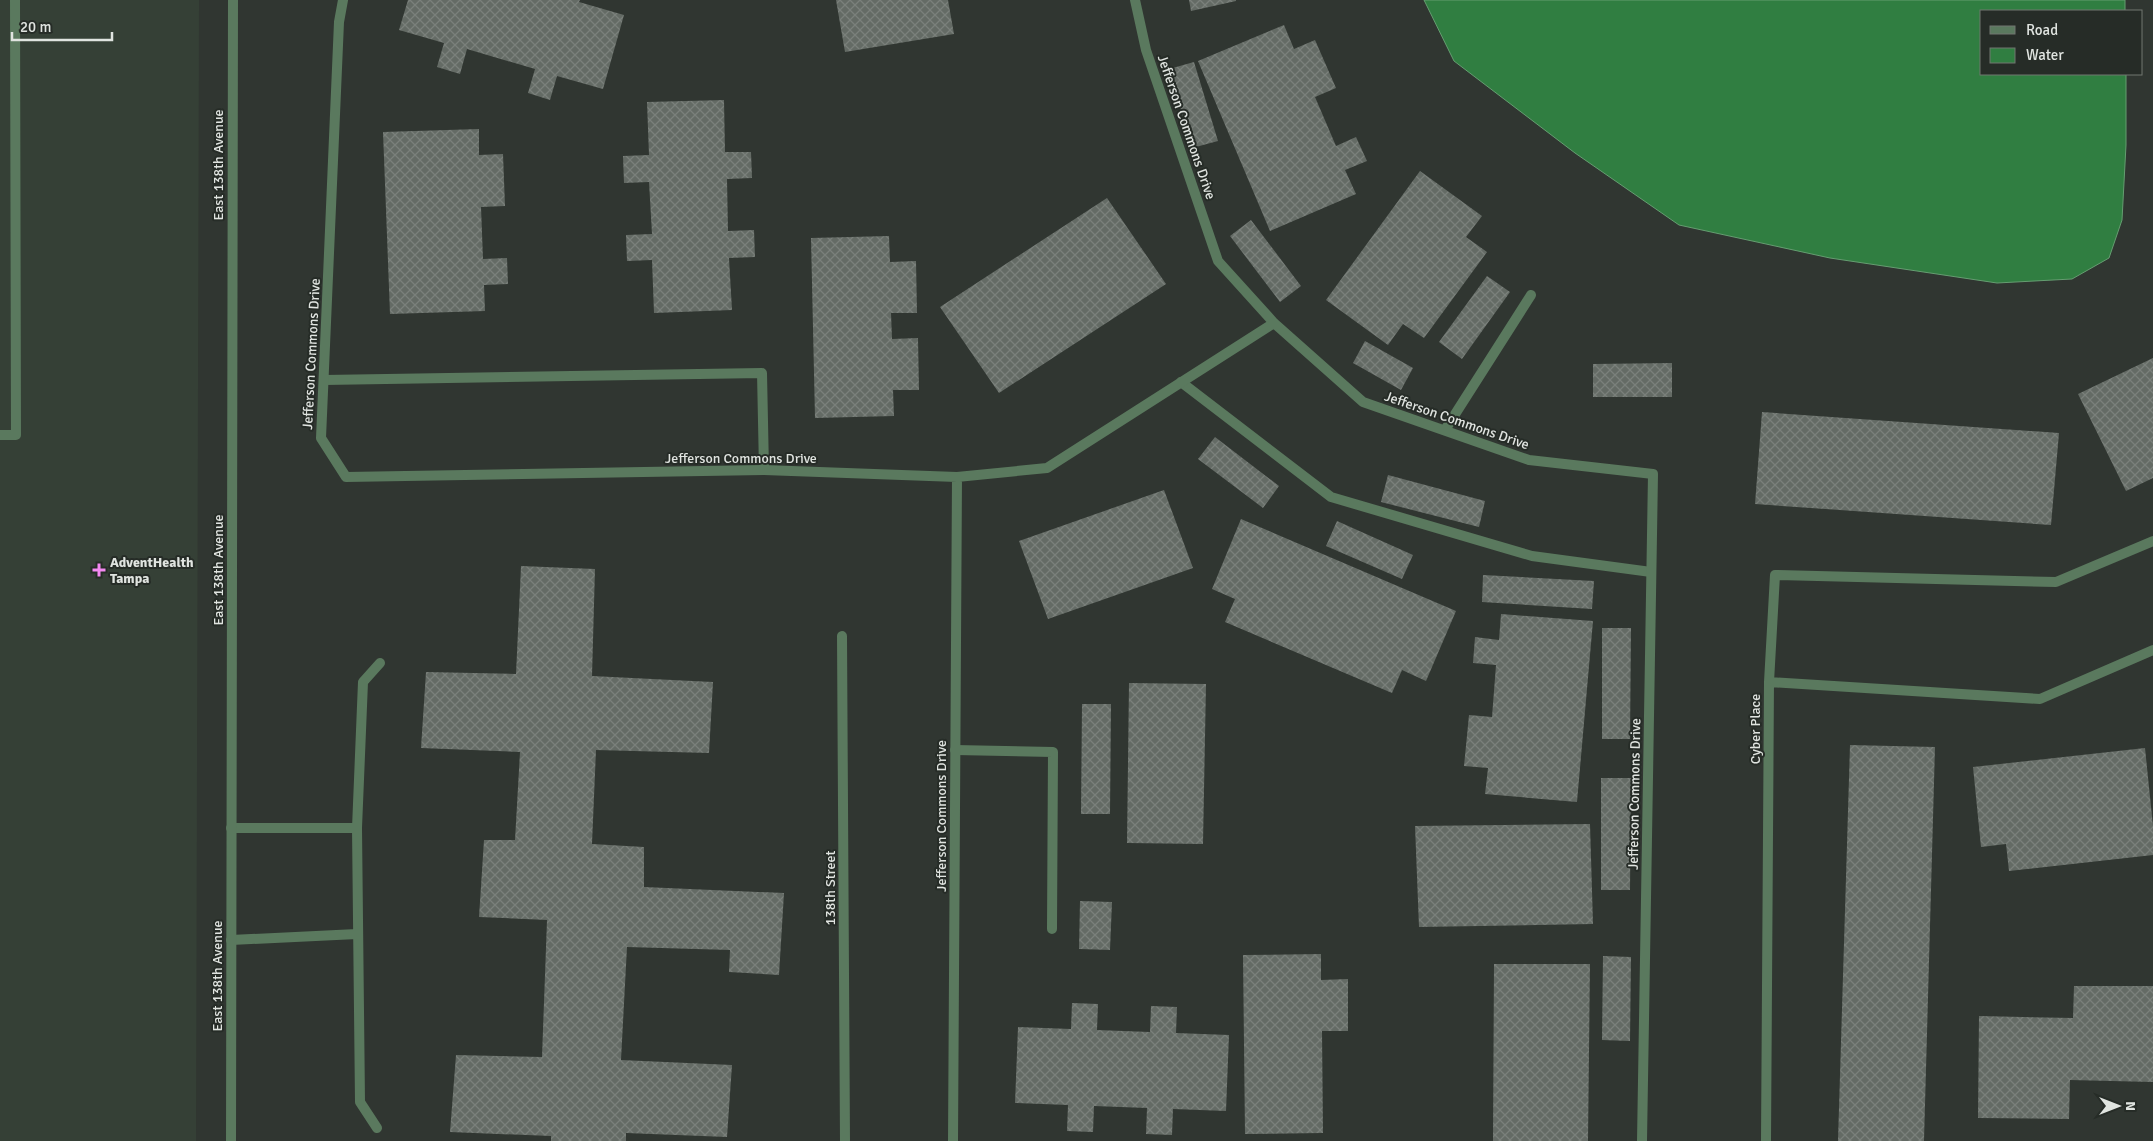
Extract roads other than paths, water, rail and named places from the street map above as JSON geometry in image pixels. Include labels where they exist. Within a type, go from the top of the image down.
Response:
[{"type":"street","points":[[0,435],[16,435],[15,0]]},
{"type":"street","name":"East 138th Avenue","points":[[231,1141],[233,0]]},
{"type":"street","name":"Jefferson Commons Drive","points":[[343,0],[339,22],[321,438],[346,477],[764,470],[957,477],[953,1141]]},
{"type":"street","name":"Jefferson Commons Drive","points":[[1135,0],[1146,50],[1218,261],[1274,323],[1363,402],[1530,460],[1653,474],[1642,1141]]},
{"type":"street","points":[[1445,430],[1531,296]]},
{"type":"street","points":[[957,477],[1047,468],[1274,323]]},
{"type":"street","points":[[324,380],[762,373],[764,470]]},
{"type":"street","points":[[1181,382],[1331,497],[1532,556],[1651,572]]},
{"type":"street","points":[[1769,682],[1775,575],[2056,582],[2153,541]]},
{"type":"street","name":"138th Street","points":[[842,636],[846,1141]]},
{"type":"street","name":"Cyber Place","points":[[1766,1141],[1769,682],[2040,699],[2153,650]]},
{"type":"street","points":[[377,1128],[360,1102],[357,828],[363,682],[380,663]]},
{"type":"street","points":[[955,750],[1053,752],[1052,929]]},
{"type":"street","points":[[231,828],[357,828]]},
{"type":"street","points":[[231,940],[357,934]]},
{"type":"water","points":[[1424,0],[2125,0],[2125,10],[1980,10],[1980,75],[2126,75],[2126,145],[2122,220],[2109,258],[2072,279],[1997,283],[1830,258],[1679,225],[1575,153],[1454,61]]},
{"type":"place","name":"AdventHealth Tampa","points":[[99,570]]}]
